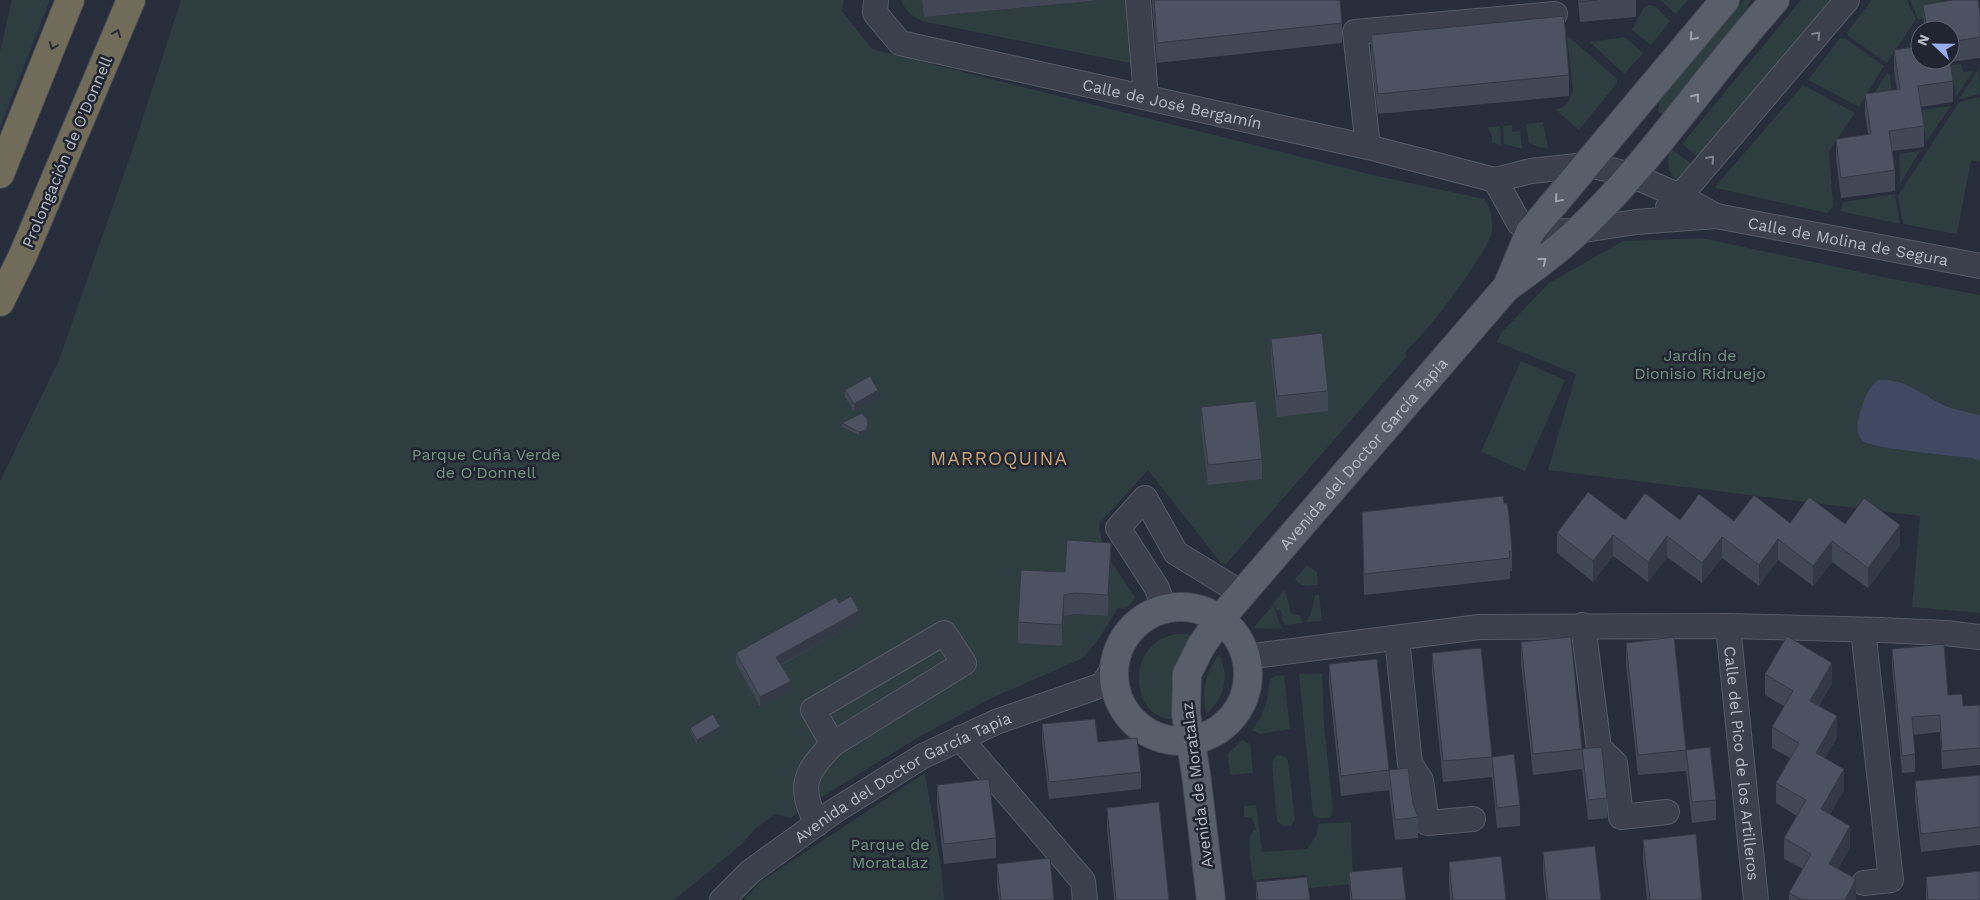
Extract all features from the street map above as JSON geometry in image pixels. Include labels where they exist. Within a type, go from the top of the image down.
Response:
[{"type":"highway","points":[[0,174],[70,0]]},
{"type":"highway","name":"Prolongación de O'Donnell","points":[[0,302],[23,255],[131,0]]},
{"type":"main road","name":"Avenida del Doctor García Tapia","points":[[1506,288],[1530,232],[1725,0]]},
{"type":"main road","name":"Avenida del Doctor García Tapia","points":[[1220,619],[1506,288],[1546,259],[1641,180],[1767,6]]},
{"type":"main road","points":[[1191,608],[1207,612],[1220,619],[1236,636],[1246,657],[1248,673],[1244,696],[1238,710],[1228,722],[1209,735],[1191,741],[1160,738],[1147,732],[1126,713],[1111,681],[1122,642],[1131,629],[1146,616],[1164,609],[1191,608]]},
{"type":"main road","name":"Avenida de Moratalaz","points":[[1211,900],[1186,714],[1187,674],[1201,646],[1220,619]]},
{"type":"street","name":"Calle de José Bergamín","points":[[876,0],[875,13],[900,43],[1368,147],[1495,180],[1532,171],[1586,165]]},
{"type":"street","points":[[1138,0],[1146,98]]},
{"type":"street","points":[[1680,196],[1847,0]]},
{"type":"street","points":[[1368,147],[1355,32],[1555,14]]},
{"type":"street","points":[[1586,165],[1641,180],[1656,192],[1656,200],[1642,219]]},
{"type":"street","points":[[1510,207],[1513,194],[1520,181],[1532,171]]},
{"type":"street","points":[[1495,180],[1519,223],[1530,232]]},
{"type":"street","name":"Calle de Molina de Segura","points":[[1641,180],[1680,196],[1716,216]]},
{"type":"street","name":"Calle de Molina de Segura","points":[[1642,219],[1667,208],[1680,196]]},
{"type":"street","name":"Calle de Molina de Segura","points":[[1530,232],[1578,231],[1642,219],[1716,216],[1980,266]]},
{"type":"street","points":[[1164,609],[1157,588],[1118,528],[1145,498],[1176,553],[1243,594]]},
{"type":"street","points":[[1583,625],[1599,748],[1614,763],[1620,817],[1667,812]]},
{"type":"street","name":"Calle del Pico de los Artilleros","points":[[1246,657],[1479,626],[1728,626],[1946,633],[1980,637]]},
{"type":"street","name":"Calle del Pico de los Artilleros","points":[[1728,626],[1756,900]]},
{"type":"street","points":[[1863,630],[1891,880],[1864,883]]},
{"type":"street","points":[[817,824],[809,808],[805,790],[809,773],[819,758],[833,744],[964,663],[944,633],[813,710],[833,744]]},
{"type":"street","points":[[1397,638],[1410,764],[1422,780],[1427,823],[1473,819]]},
{"type":"street","name":"Avenida del Doctor García Tapia","points":[[722,900],[750,872],[817,824],[923,756],[996,722],[1111,681]]},
{"type":"street","points":[[960,738],[1083,881],[1085,900]]},
{"type":"green space","points":[[12,0],[50,0],[0,127],[0,51]]},
{"type":"green space","name":"Parque Cuña Verde de O'Donnell","points":[[181,0],[844,0],[842,11],[872,49],[1373,175],[1484,199],[1490,211],[1492,231],[1486,246],[1466,278],[1426,330],[1406,350],[1406,357],[1226,564],[1221,563],[1148,470],[1099,524],[1100,534],[1107,553],[1135,597],[1125,609],[1118,608],[1098,640],[1083,658],[992,698],[917,738],[791,818],[776,814],[756,828],[741,845],[674,900],[0,900],[0,481],[59,360],[133,148]]},
{"type":"green space","points":[[901,0],[922,0],[924,17],[1102,0],[1130,0],[1135,64],[922,21],[909,13]]},
{"type":"green space","points":[[1660,0],[1688,0],[1676,14]]},
{"type":"green space","points":[[1744,0],[1751,0],[1733,30],[1663,115],[1658,111],[1660,98]]},
{"type":"green space","points":[[1801,0],[1839,0],[1702,160],[1682,144]]},
{"type":"green space","points":[[1872,0],[1907,0],[1916,19],[1910,20],[1910,28],[1887,63],[1848,36],[1847,32]]},
{"type":"green space","points":[[1910,0],[1939,0],[1966,10],[1956,17],[1918,19]]},
{"type":"green space","points":[[1649,5],[1655,6],[1670,21],[1651,45],[1632,30],[1644,7]]},
{"type":"green space","points":[[1567,37],[1617,79],[1617,83],[1579,130],[1555,109],[1562,108],[1569,101],[1573,91]]},
{"type":"green space","points":[[1625,37],[1643,53],[1624,74],[1590,42]]},
{"type":"green space","points":[[1840,38],[1846,39],[1884,66],[1859,107],[1808,80]]},
{"type":"green space","points":[[1960,64],[1963,72],[1973,71],[1956,97],[1952,70],[1960,70]]},
{"type":"green space","points":[[1979,69],[1980,94],[1961,99],[1960,97]]},
{"type":"green space","points":[[1887,73],[1890,76],[1893,107],[1864,110]]},
{"type":"green space","points":[[1803,85],[1855,113],[1829,151],[1833,206],[1827,213],[1716,188],[1715,187]]},
{"type":"green space","points":[[1980,97],[1980,162],[1971,160],[1957,234],[1903,224],[1898,196],[1959,102]]},
{"type":"green space","points":[[1951,106],[1926,142],[1922,110]]},
{"type":"green space","points":[[1543,122],[1548,148],[1529,143],[1526,124]]},
{"type":"green space","points":[[1512,125],[1512,132],[1520,131],[1522,149],[1504,144],[1503,126]]},
{"type":"green space","points":[[1500,126],[1501,145],[1492,143],[1492,135],[1487,127]]},
{"type":"green space","points":[[1670,148],[1697,168],[1678,182],[1669,167]]},
{"type":"green space","points":[[1920,151],[1900,184],[1899,154]]},
{"type":"green space","points":[[1895,194],[1900,224],[1840,211],[1843,202]]},
{"type":"green space","name":"Jardín de Dionisio Ridruejo","points":[[1702,238],[1888,278],[1980,295],[1980,613],[1912,607],[1920,516],[1548,470],[1576,374],[1497,342],[1501,333],[1549,283],[1623,241]]},
{"type":"green space","points":[[1521,361],[1565,380],[1525,471],[1481,452]]},
{"type":"green space","points":[[1307,565],[1317,572],[1318,585],[1302,585],[1295,579]]},
{"type":"green space","points":[[1285,590],[1291,613],[1300,616],[1303,623],[1285,625],[1280,610],[1277,611],[1273,604]]},
{"type":"green space","points":[[1315,595],[1319,595],[1322,621],[1306,622],[1311,613]]},
{"type":"green space","points":[[1273,605],[1282,629],[1253,628]]},
{"type":"green space","points":[[1175,634],[1187,634],[1190,636],[1179,656],[1173,676],[1171,696],[1173,719],[1161,717],[1152,711],[1145,702],[1139,680],[1140,668],[1144,657],[1151,647]]},
{"type":"green space","points":[[1219,654],[1224,670],[1224,686],[1218,701],[1206,714],[1205,683],[1210,668]]},
{"type":"green space","points":[[1322,673],[1324,725],[1333,810],[1330,818],[1318,818],[1313,815],[1299,674]]},
{"type":"green space","points":[[1284,675],[1290,729],[1260,734],[1252,730],[1261,717],[1267,701],[1270,679],[1275,676]]},
{"type":"green space","points":[[1242,740],[1250,744],[1253,773],[1230,775],[1228,754]]},
{"type":"green space","points":[[1279,755],[1286,757],[1288,761],[1295,819],[1291,826],[1283,826],[1277,821],[1272,762]]},
{"type":"green space","name":"Parque de Moratalaz","points":[[925,773],[942,873],[944,900],[744,900],[760,882]]},
{"type":"green space","points":[[1256,805],[1262,852],[1307,849],[1317,834],[1318,824],[1351,822],[1353,884],[1309,888],[1307,875],[1253,880],[1250,859],[1250,837],[1256,829],[1252,818],[1244,817],[1244,806]]},
{"type":"water","points":[[1878,380],[1888,380],[1904,384],[1943,405],[1980,415],[1980,461],[1973,458],[1882,447],[1863,441],[1858,431],[1859,416],[1866,395]]},
{"type":"building","points":[[1154,0],[1340,0],[1342,23],[1157,43]]},
{"type":"building","points":[[1580,0],[1598,0],[1580,2]]},
{"type":"building","points":[[1953,0],[1978,0],[1980,37],[1960,40],[1960,20],[1925,20],[1923,5]]},
{"type":"building","points":[[1564,16],[1569,75],[1378,94],[1371,35]]},
{"type":"building","points":[[1910,48],[1910,70],[1952,70],[1953,81],[1918,86],[1924,126],[1889,131],[1895,170],[1841,178],[1836,139],[1871,134],[1865,94],[1900,89],[1894,50]]},
{"type":"building","points":[[1322,333],[1328,391],[1277,396],[1271,339]]},
{"type":"building","points":[[870,376],[878,390],[854,404],[845,390]]},
{"type":"building","points":[[1256,401],[1262,459],[1208,465],[1201,407]]},
{"type":"building","points":[[862,413],[867,419],[866,430],[859,432],[842,423]]},
{"type":"building","points":[[1588,492],[1625,520],[1645,493],[1680,520],[1699,494],[1734,521],[1754,495],[1790,523],[1809,497],[1845,524],[1864,498],[1900,525],[1868,568],[1832,541],[1813,566],[1778,539],[1759,565],[1722,537],[1702,563],[1667,536],[1648,562],[1613,535],[1593,561],[1557,533]]},
{"type":"building","points":[[1503,496],[1504,504],[1507,503],[1509,515],[1512,551],[1509,551],[1510,558],[1364,574],[1362,512]]},
{"type":"building","points":[[1067,540],[1111,543],[1108,595],[1075,593],[1064,595],[1062,625],[1018,622],[1021,570],[1065,572]]},
{"type":"building","points":[[851,596],[859,611],[776,657],[791,681],[760,697],[736,653],[836,597],[839,603]]},
{"type":"building","points":[[1787,636],[1832,663],[1810,701],[1837,716],[1816,753],[1844,769],[1821,809],[1850,826],[1829,864],[1856,879],[1845,900],[1803,900],[1789,893],[1811,854],[1784,838],[1806,800],[1776,783],[1799,743],[1772,727],[1793,691],[1765,674]]},
{"type":"building","points":[[1571,637],[1582,749],[1533,754],[1521,642]]},
{"type":"building","points":[[1674,637],[1686,750],[1638,755],[1626,643]]},
{"type":"building","points":[[1944,644],[1948,695],[1962,694],[1963,706],[1980,705],[1980,748],[1942,751],[1940,715],[1912,717],[1915,754],[1902,756],[1892,649]]},
{"type":"building","points":[[1481,648],[1492,757],[1443,761],[1432,653]]},
{"type":"building","points":[[1377,659],[1389,770],[1341,776],[1329,664]]},
{"type":"building","points":[[713,714],[720,727],[697,740],[690,728]]},
{"type":"building","points":[[1095,719],[1098,742],[1137,738],[1141,772],[1049,782],[1042,724]]},
{"type":"building","points":[[1600,747],[1602,749],[1607,798],[1588,800],[1582,749]]},
{"type":"building","points":[[1710,747],[1716,800],[1692,802],[1686,750]]},
{"type":"building","points":[[1514,754],[1520,805],[1497,808],[1492,757]]},
{"type":"building","points":[[1408,768],[1413,804],[1418,817],[1395,820],[1389,770]]},
{"type":"building","points":[[1980,775],[1980,827],[1921,834],[1915,781]]},
{"type":"building","points":[[989,779],[996,838],[944,844],[937,785]]},
{"type":"building","points":[[1159,802],[1169,900],[1116,900],[1107,808]]},
{"type":"building","points":[[1696,834],[1702,900],[1650,900],[1643,840]]},
{"type":"building","points":[[1595,846],[1601,900],[1548,900],[1543,852]]},
{"type":"building","points":[[1501,856],[1506,900],[1453,900],[1449,862]]},
{"type":"building","points":[[1050,858],[1054,900],[1001,900],[997,864]]},
{"type":"building","points":[[1402,867],[1406,900],[1352,900],[1349,872]]},
{"type":"building","points":[[1980,871],[1980,900],[1928,900],[1926,877]]},
{"type":"building","points":[[1307,877],[1310,900],[1258,900],[1256,882]]},
{"type":"district","name":"MARROQUINA","points":[[999,458]]}]
